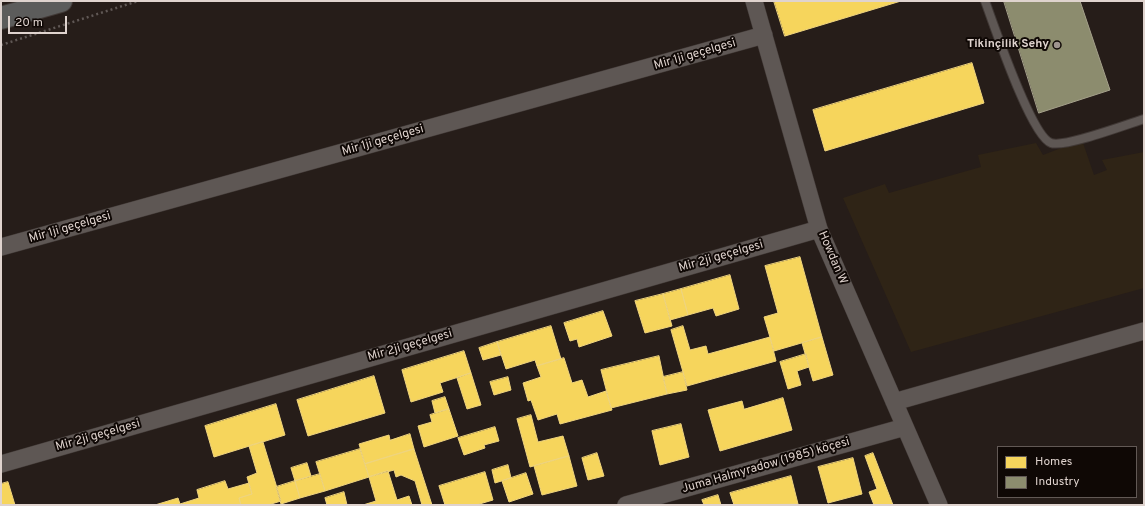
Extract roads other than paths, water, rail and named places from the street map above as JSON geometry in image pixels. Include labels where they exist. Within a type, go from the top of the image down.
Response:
[{"type":"main road","points":[[1,18],[61,1]]},
{"type":"street","name":"Howdan W","points":[[754,1],[819,229],[939,505]]},
{"type":"street","name":"Mir 1ji geçelgesi","points":[[1,247],[764,35]]},
{"type":"street","name":"Mir 2ji geçelgesi","points":[[1,464],[819,229]]},
{"type":"street","points":[[894,402],[1144,331]]},
{"type":"street","name":"Juma Halmyradow (1985) köçesi","points":[[626,505],[906,427]]},
{"type":"lane","points":[[986,1],[1032,121],[1047,141],[1057,144],[1109,131],[1144,119]]},
{"type":"place","name":"Tikinçilik Sehy","points":[[1057,45]]}]
